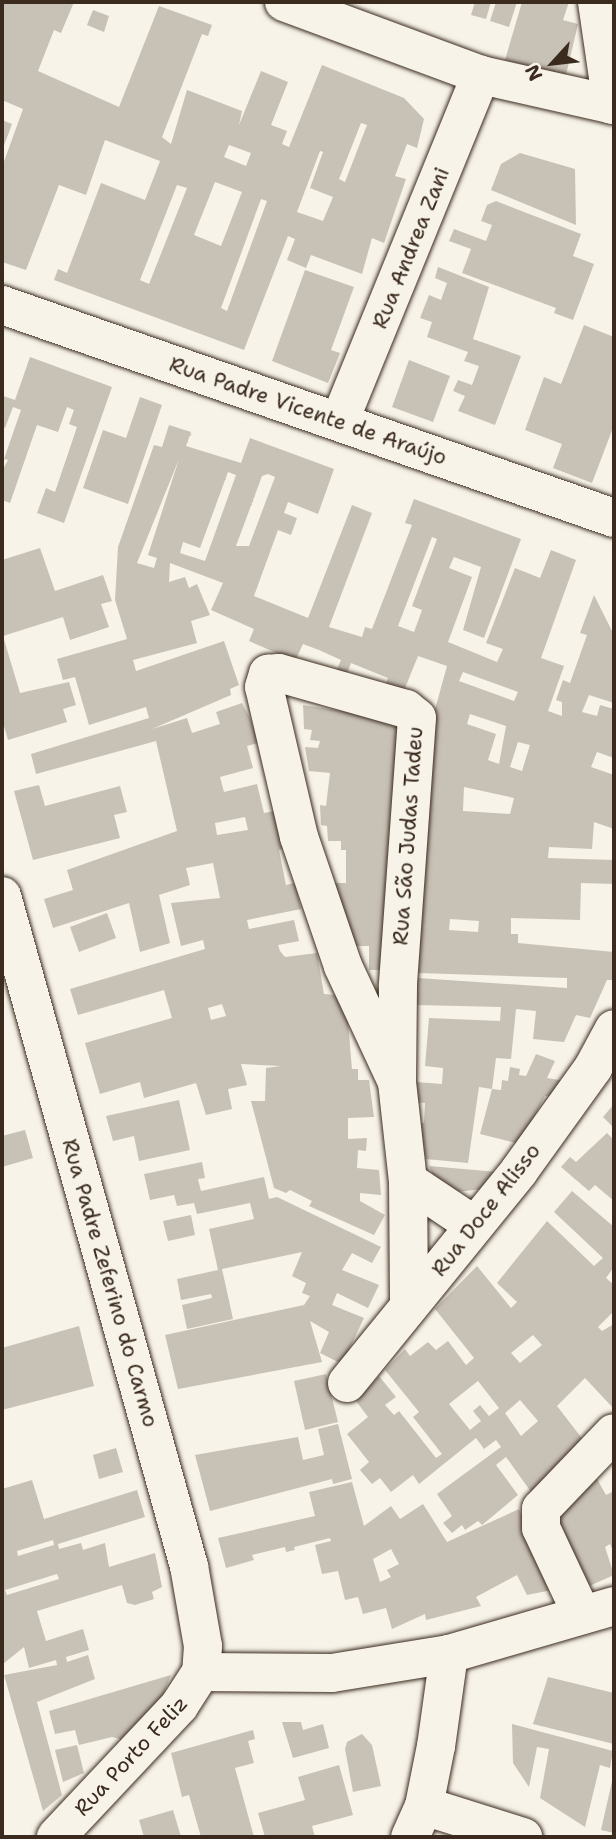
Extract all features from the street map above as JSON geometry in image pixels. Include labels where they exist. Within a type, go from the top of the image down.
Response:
[{"type":"street","points":[[284,2],[481,75],[613,105],[597,2]]},
{"type":"street","name":"Rua Andrea Zani","points":[[340,420],[481,75]]},
{"type":"street","name":"Rua Padre Vicente de Araújo","points":[[2,305],[340,420],[614,518]]},
{"type":"street","name":"Rua São Judas Tadeu","points":[[397,1082],[343,966],[299,837],[264,687],[268,674],[279,673],[411,711],[417,718],[398,986],[397,1082],[408,1181],[409,1306]]},
{"type":"street","name":"Rua Padre Zeferino do Carmo","points":[[2,896],[189,1566],[200,1614],[201,1672]]},
{"type":"street","name":"Rua Doce Alisso","points":[[347,1383],[474,1225],[586,1078],[614,1029]]},
{"type":"street","points":[[408,1181],[474,1225]]},
{"type":"street","points":[[201,1672],[332,1673],[449,1654],[598,1611],[541,1528],[541,1509],[614,1433]]},
{"type":"street","points":[[449,1654],[417,1822],[523,1837]]},
{"type":"street","name":"Rua Porto Feliz","points":[[56,1837],[179,1706],[201,1672]]},
{"type":"building","points":[[2,2],[74,2],[61,33],[54,30],[38,71],[119,107],[159,6],[212,25],[208,36],[202,34],[162,137],[171,144],[187,90],[242,111],[239,125],[261,71],[288,82],[271,125],[287,131],[282,144],[289,147],[322,65],[404,98],[424,119],[417,148],[407,144],[395,176],[406,179],[384,243],[372,238],[362,274],[311,255],[306,268],[287,260],[295,239],[288,236],[244,350],[54,280],[58,269],[67,273],[101,183],[145,200],[160,161],[105,140],[86,195],[59,185],[26,270],[2,262],[2,167],[23,109],[2,100]],"holes":[[[361,123],[367,125],[345,182],[339,179]],[[229,145],[251,153],[246,166],[224,157]],[[320,151],[323,152],[310,188],[333,197],[323,221],[297,212]],[[215,182],[242,192],[221,246],[194,235]],[[177,185],[187,188],[149,284],[140,280]],[[261,199],[267,201],[227,311],[221,308]]]},
{"type":"building","points":[[475,2],[491,2],[486,19],[471,15]]},
{"type":"building","points":[[496,2],[517,2],[509,27],[490,21]]},
{"type":"building","points":[[522,2],[569,2],[563,20],[578,24],[566,75],[505,60]]},
{"type":"building","points":[[93,10],[109,16],[104,32],[87,25]]},
{"type":"building","points":[[2,120],[12,124],[2,151]]},
{"type":"building","points":[[520,153],[575,169],[576,225],[491,190],[501,164]]},
{"type":"building","points":[[496,201],[581,234],[573,256],[594,264],[573,320],[554,313],[556,308],[462,273],[471,249],[449,241],[454,229],[486,241],[492,225],[481,221],[487,205]]},
{"type":"building","points":[[438,267],[489,287],[473,339],[521,356],[495,425],[458,411],[465,396],[453,391],[458,380],[472,385],[479,366],[464,361],[468,352],[427,337],[432,322],[420,318],[429,295],[441,300],[447,283],[435,278]]},
{"type":"building","points":[[305,270],[354,287],[331,350],[340,353],[328,383],[272,361]]},
{"type":"building","points":[[584,325],[614,337],[614,425],[592,483],[553,468],[562,444],[525,430],[544,377],[561,384]]},
{"type":"building","points":[[30,357],[112,387],[64,523],[37,513],[46,488],[55,492],[77,427],[69,424],[74,410],[67,407],[58,432],[37,425],[10,503],[2,500],[2,471],[8,460],[4,459],[21,410],[13,407],[5,428],[2,426],[2,400],[3,396],[15,400]]},
{"type":"building","points":[[409,360],[450,376],[433,422],[392,407]]},
{"type":"building","points":[[140,397],[162,405],[128,504],[83,488],[103,430],[126,438]]},
{"type":"building","points":[[169,425],[191,432],[186,446],[241,463],[250,438],[334,469],[318,514],[288,502],[284,513],[297,518],[291,535],[278,530],[254,596],[308,618],[352,505],[372,513],[329,627],[362,637],[365,627],[372,629],[412,525],[405,523],[414,499],[521,539],[484,638],[463,630],[481,567],[454,557],[449,568],[472,577],[448,642],[497,662],[503,649],[486,643],[515,568],[540,578],[551,550],[576,560],[541,658],[564,666],[548,711],[562,716],[562,702],[556,700],[563,680],[570,683],[587,635],[580,633],[594,595],[614,635],[614,703],[589,695],[582,712],[597,716],[600,705],[614,709],[614,758],[597,752],[591,767],[614,775],[614,829],[594,822],[592,849],[549,847],[548,858],[614,860],[614,884],[581,883],[580,920],[511,918],[511,934],[518,934],[518,943],[614,952],[614,980],[607,980],[590,1018],[576,1015],[564,1042],[533,1039],[536,1011],[516,1009],[511,1059],[496,1058],[492,1089],[479,1087],[468,1163],[426,1159],[415,1122],[424,1123],[425,1103],[415,1102],[416,1082],[442,1084],[443,1068],[425,1066],[429,1018],[500,1021],[501,1007],[416,1005],[418,978],[567,988],[567,978],[418,973],[427,842],[426,742],[447,666],[418,656],[401,698],[383,692],[388,678],[351,663],[345,679],[334,676],[341,660],[319,650],[303,644],[295,661],[249,641],[254,629],[211,610],[223,583],[170,563],[169,582],[185,577],[189,588],[197,584],[210,615],[191,621],[197,643],[133,660],[136,671],[224,641],[239,685],[230,689],[231,695],[152,729],[187,718],[192,733],[220,724],[216,712],[242,703],[251,720],[258,743],[247,746],[253,768],[220,777],[224,792],[257,784],[264,813],[280,810],[288,848],[279,850],[286,885],[295,883],[301,909],[247,920],[249,929],[294,920],[299,941],[278,945],[280,951],[285,957],[317,953],[324,994],[336,995],[347,1010],[352,1069],[358,1069],[358,1080],[369,1080],[374,1117],[348,1118],[348,1139],[367,1138],[366,1151],[358,1150],[357,1168],[379,1170],[381,1195],[360,1193],[360,1201],[385,1215],[374,1235],[309,1206],[312,1201],[290,1190],[286,1193],[274,1188],[251,1101],[265,1101],[266,1068],[281,1066],[241,1064],[247,1085],[228,1089],[232,1109],[206,1115],[196,1083],[144,1098],[140,1082],[100,1094],[85,1043],[172,1018],[164,990],[78,1015],[70,989],[205,949],[203,940],[181,946],[171,903],[220,898],[213,863],[186,868],[190,885],[159,895],[170,943],[140,952],[129,903],[53,928],[44,899],[73,890],[67,870],[177,831],[156,741],[36,774],[31,754],[149,718],[146,707],[89,725],[75,677],[63,680],[57,659],[127,639],[115,600],[118,547],[154,445],[162,447]],"holes":[[[179,459],[148,555],[157,558],[154,568],[137,563]],[[228,472],[236,475],[205,561],[180,553],[183,542],[200,548]],[[268,474],[275,477],[249,546],[236,546],[262,476]],[[432,537],[437,539],[412,606],[422,610],[414,632],[398,626]],[[463,672],[518,692],[514,701],[459,681]],[[470,714],[506,726],[499,764],[488,760],[496,734],[467,724]],[[518,742],[530,745],[522,771],[510,767]],[[464,787],[514,798],[510,814],[463,811]],[[245,817],[248,830],[217,835],[215,823]],[[450,919],[479,921],[478,932],[449,930]],[[222,1004],[226,1016],[211,1020],[208,1008]]]},
{"type":"building","points":[[40,548],[55,591],[103,575],[112,601],[101,604],[109,627],[70,640],[63,617],[3,636],[20,693],[69,682],[76,705],[63,709],[67,722],[8,740],[2,719],[2,560]]},
{"type":"building","points":[[303,705],[401,720],[385,970],[369,970],[369,946],[345,946],[329,883],[346,883],[346,850],[341,850],[341,841],[328,841],[327,826],[321,825],[320,805],[326,806],[330,773],[309,771],[305,747],[318,748],[320,741],[310,740],[312,730],[304,729]]},
{"type":"building","points":[[39,785],[45,806],[120,786],[127,812],[114,815],[120,838],[33,860],[14,791]]},
{"type":"building","points":[[107,913],[116,938],[79,952],[70,927]]},
{"type":"building","points":[[536,1054],[555,1061],[547,1078],[571,1082],[569,1097],[545,1096],[520,1144],[480,1134],[492,1089],[501,1090],[502,1080],[508,1081],[510,1067],[520,1069],[519,1075],[526,1076]]},
{"type":"building","points":[[179,1100],[190,1150],[139,1161],[134,1136],[113,1141],[106,1116]]},
{"type":"building","points":[[614,1104],[614,1128],[603,1117]]},
{"type":"building","points":[[25,1130],[33,1158],[2,1167],[2,1136]]},
{"type":"building","points":[[607,1133],[614,1140],[614,1201],[595,1185],[589,1191],[561,1167],[570,1157],[576,1162]]},
{"type":"building","points":[[202,1162],[205,1178],[198,1179],[201,1191],[264,1177],[269,1199],[277,1197],[381,1247],[372,1263],[352,1253],[342,1270],[379,1285],[368,1308],[337,1293],[332,1305],[364,1318],[342,1364],[320,1353],[329,1332],[310,1321],[322,1362],[178,1389],[165,1335],[304,1305],[310,1296],[302,1293],[306,1283],[292,1276],[302,1252],[222,1269],[233,1319],[187,1329],[182,1305],[212,1298],[211,1294],[181,1300],[177,1279],[218,1270],[209,1229],[254,1219],[250,1203],[197,1214],[194,1203],[177,1206],[174,1195],[150,1200],[144,1174]]},
{"type":"building","points":[[429,1166],[498,1172],[482,1189],[441,1194]]},
{"type":"building","points":[[572,1191],[614,1227],[614,1267],[606,1278],[614,1285],[614,1311],[598,1327],[602,1331],[614,1324],[614,1409],[585,1378],[557,1406],[591,1450],[534,1496],[506,1457],[496,1465],[518,1495],[482,1525],[478,1521],[465,1530],[462,1525],[452,1533],[443,1523],[452,1516],[437,1494],[501,1447],[496,1440],[484,1449],[476,1438],[419,1484],[413,1475],[391,1492],[380,1478],[372,1484],[360,1470],[369,1462],[347,1434],[368,1417],[356,1401],[379,1376],[396,1397],[385,1405],[394,1415],[399,1411],[436,1458],[442,1454],[413,1417],[419,1412],[385,1370],[405,1349],[410,1356],[428,1342],[436,1350],[448,1341],[466,1365],[474,1358],[435,1309],[477,1266],[511,1308],[517,1302],[497,1283],[547,1221],[594,1266],[603,1258],[554,1212]],"holes":[[[533,1335],[542,1345],[520,1363],[511,1353]],[[478,1381],[499,1408],[489,1416],[480,1405],[473,1411],[481,1421],[470,1430],[449,1404]],[[520,1400],[538,1421],[521,1436],[505,1413]]]},
{"type":"building","points":[[191,1215],[195,1235],[168,1241],[163,1221]]},
{"type":"building","points":[[79,1326],[94,1386],[2,1410],[2,1348]]},
{"type":"building","points":[[326,1374],[338,1422],[305,1430],[294,1381]]},
{"type":"building","points":[[338,1424],[352,1479],[333,1484],[332,1479],[210,1511],[195,1455],[298,1437],[303,1460],[324,1455],[318,1429]]},
{"type":"building","points":[[116,1448],[123,1472],[99,1479],[93,1455]]},
{"type":"building","points":[[596,1477],[606,1495],[614,1491],[614,1553],[610,1544],[605,1547],[614,1575],[578,1591],[548,1530]]},
{"type":"building","points":[[32,1480],[44,1519],[137,1490],[145,1517],[58,1544],[59,1549],[81,1543],[83,1550],[105,1543],[109,1567],[155,1553],[162,1587],[152,1592],[154,1599],[135,1605],[127,1603],[122,1585],[37,1611],[46,1641],[83,1629],[89,1650],[66,1657],[67,1662],[88,1655],[95,1679],[37,1702],[62,1795],[43,1811],[4,1675],[57,1665],[56,1660],[29,1668],[24,1647],[3,1664],[2,1489]],"holes":[[[53,1540],[54,1545],[18,1556],[17,1551]],[[57,1574],[59,1579],[7,1595],[5,1590]]]},
{"type":"building","points":[[352,1482],[364,1526],[391,1506],[400,1519],[423,1504],[447,1542],[519,1509],[552,1590],[527,1595],[517,1575],[476,1597],[481,1606],[426,1620],[425,1614],[392,1629],[386,1608],[363,1614],[358,1597],[345,1600],[338,1571],[322,1574],[315,1545],[331,1541],[330,1538],[294,1547],[295,1550],[286,1552],[285,1547],[252,1555],[254,1560],[226,1568],[218,1538],[315,1516],[309,1492]],"holes":[[[391,1549],[399,1564],[387,1570],[391,1577],[380,1582],[373,1559]]]},
{"type":"building","points":[[171,1675],[153,1719],[122,1746],[120,1739],[112,1737],[79,1745],[75,1730],[55,1734],[49,1711]]},
{"type":"building","points":[[548,1677],[614,1693],[614,1744],[533,1724]]},
{"type":"building","points":[[282,1722],[301,1722],[303,1730],[323,1724],[329,1748],[293,1758]]},
{"type":"building","points":[[512,1724],[613,1751],[610,1768],[600,1765],[585,1827],[540,1798],[549,1749],[537,1747],[529,1787],[513,1763]]},
{"type":"building","points":[[253,1730],[255,1739],[248,1741],[254,1763],[235,1768],[254,1837],[201,1837],[189,1795],[182,1797],[171,1753]]},
{"type":"building","points":[[362,1734],[372,1745],[381,1786],[353,1792],[345,1749],[347,1742]]},
{"type":"building","points":[[77,1745],[84,1773],[63,1782],[55,1750]]},
{"type":"building","points":[[339,1765],[353,1815],[312,1826],[315,1837],[265,1837],[258,1813],[305,1800],[298,1777]]},
{"type":"building","points":[[614,1777],[614,1833],[601,1830]]},
{"type":"building","points":[[173,1810],[181,1837],[144,1837],[139,1820]]}]
